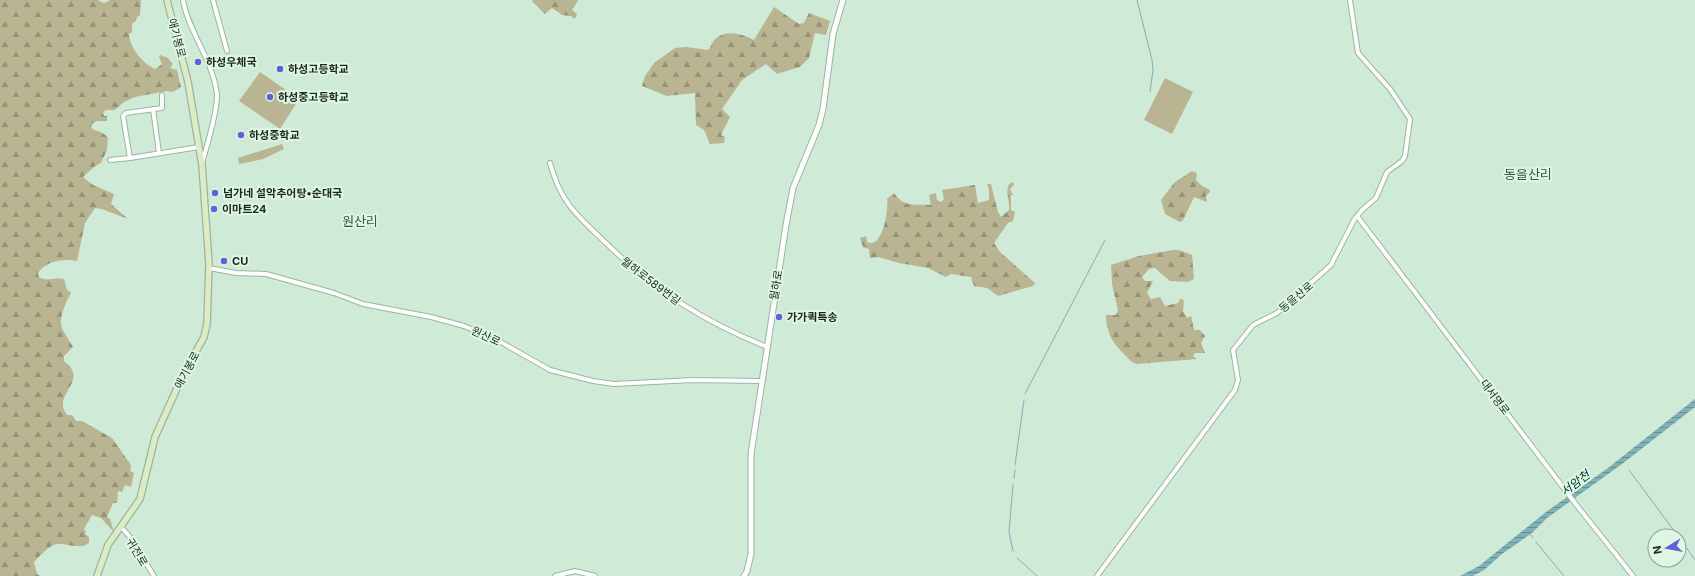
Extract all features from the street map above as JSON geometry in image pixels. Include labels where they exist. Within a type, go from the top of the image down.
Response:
[{"type":"main road","name":"애기봉로","points":[[97,576],[108,545],[140,499],[158,430],[183,375],[204,337],[207,324],[209,268],[202,165],[188,82],[167,0]]},
{"type":"street","points":[[183,0],[186,13],[206,60],[216,93],[216,106],[202,165]]},
{"type":"street","points":[[213,0],[227,51]]},
{"type":"street","name":"월하로","points":[[744,576],[751,554],[751,454],[791,199],[819,125],[823,109],[833,34],[843,0]]},
{"type":"street","name":"동을산로","points":[[1097,576],[1235,390],[1238,380],[1233,350],[1253,325],[1277,313],[1325,272],[1331,265],[1357,216],[1376,198],[1387,172],[1403,159],[1410,119],[1390,89],[1358,53],[1350,0]]},
{"type":"street","points":[[130,158],[123,116],[126,113],[164,106],[162,95]]},
{"type":"street","points":[[153,109],[159,153]]},
{"type":"street","points":[[110,160],[199,147]]},
{"type":"street","name":"월하로589번길","points":[[550,163],[560,190],[574,213],[636,272],[706,319],[767,347]]},
{"type":"street","name":"대서명로","points":[[1357,216],[1576,505],[1633,576]]},
{"type":"street","name":"원산로","points":[[209,268],[266,274],[334,293],[363,304],[431,317],[464,326],[499,341],[550,370],[592,381],[614,384],[693,380],[762,381]]},
{"type":"street","name":"귀전로","points":[[121,527],[130,538],[154,576]]},
{"type":"street","points":[[555,576],[575,571],[595,576]]},
{"type":"green space","points":[[0,0],[98,0],[104,3],[110,0],[141,0],[140,15],[132,24],[132,32],[129,34],[134,50],[141,59],[155,69],[162,64],[159,57],[160,55],[168,58],[173,64],[170,68],[177,70],[181,87],[173,92],[167,91],[135,97],[124,102],[115,110],[107,110],[103,112],[104,116],[107,116],[107,121],[97,121],[92,124],[91,128],[102,133],[108,138],[107,150],[101,163],[95,166],[83,177],[93,185],[114,194],[111,204],[128,219],[102,209],[95,208],[85,223],[77,261],[55,261],[45,266],[38,273],[39,277],[43,279],[64,279],[67,290],[71,292],[61,318],[63,331],[73,347],[64,356],[64,361],[71,368],[73,378],[63,401],[64,410],[67,415],[72,415],[76,421],[82,421],[112,438],[131,465],[130,471],[134,473],[131,487],[125,485],[122,492],[118,491],[117,503],[113,503],[107,517],[110,519],[114,532],[101,518],[92,515],[84,529],[86,532],[85,534],[89,537],[89,543],[82,546],[57,544],[51,546],[34,562],[37,574],[40,576],[0,576]]},
{"type":"green space","points":[[578,0],[572,10],[577,14],[575,19],[571,16],[562,15],[552,8],[545,14],[532,1]]},
{"type":"green space","points":[[774,7],[799,24],[804,23],[809,13],[830,21],[826,35],[815,33],[809,58],[800,67],[777,74],[766,64],[742,80],[722,109],[730,117],[721,135],[725,137],[724,143],[710,144],[704,130],[696,125],[695,93],[667,96],[642,86],[645,76],[654,63],[675,48],[686,47],[708,50],[715,39],[729,33],[740,34],[754,40]]},
{"type":"green space","points":[[260,72],[299,99],[280,129],[239,101]]},
{"type":"green space","points":[[1165,78],[1193,92],[1172,134],[1144,120]]},
{"type":"green space","points":[[282,144],[284,149],[263,159],[239,164],[238,158]]},
{"type":"green space","points":[[1192,171],[1197,173],[1196,180],[1202,186],[1210,190],[1210,192],[1206,196],[1207,202],[1194,197],[1183,220],[1180,222],[1165,214],[1161,200],[1175,182]]},
{"type":"green space","points":[[1013,182],[1014,185],[1010,189],[1013,195],[1011,195],[1011,210],[1015,212],[1013,221],[1008,223],[994,243],[1000,252],[1035,283],[1033,286],[998,296],[987,288],[974,286],[971,277],[951,274],[946,277],[928,268],[899,263],[878,257],[870,258],[869,249],[863,247],[860,238],[866,236],[867,242],[873,243],[881,234],[886,218],[887,199],[894,193],[898,198],[906,203],[915,205],[931,205],[929,195],[936,193],[937,200],[941,202],[944,199],[942,190],[975,185],[978,203],[989,200],[989,190],[987,184],[991,184],[998,212],[1001,217],[1009,210],[1008,188],[1009,184]]},
{"type":"green space","points":[[1179,250],[1192,255],[1194,279],[1188,282],[1170,281],[1155,268],[1149,269],[1142,277],[1145,281],[1153,281],[1147,293],[1151,299],[1160,297],[1165,306],[1178,303],[1181,298],[1184,301],[1183,311],[1187,318],[1191,316],[1194,330],[1200,330],[1205,336],[1201,343],[1205,353],[1195,353],[1193,356],[1197,359],[1137,364],[1132,362],[1113,342],[1108,330],[1106,315],[1116,315],[1118,310],[1112,284],[1111,265],[1139,256]]},
{"type":"water","points":[[1695,399],[1695,407],[1622,464],[1547,518],[1532,533],[1502,554],[1484,570],[1473,576],[1460,576],[1479,566],[1546,512],[1608,468]]},
{"type":"waterway","points":[[1137,0],[1152,60],[1153,70],[1150,92]]},
{"type":"waterway","points":[[1025,394],[1105,240]]},
{"type":"waterway","points":[[1015,465],[1024,400]]},
{"type":"waterway","points":[[1014,478],[1015,470]]},
{"type":"waterway","points":[[1629,470],[1672,528]]},
{"type":"waterway","points":[[1013,485],[1009,532],[1013,551]]},
{"type":"waterway","points":[[1530,534],[1533,538]]},
{"type":"waterway","points":[[1536,542],[1564,576]]},
{"type":"waterway","points":[[1687,548],[1695,560]]},
{"type":"waterway","points":[[1017,558],[1037,576]]},
{"type":"place","name":"하성우체국","points":[[198,62]]},
{"type":"place","name":"하성고등학교","points":[[280,69]]},
{"type":"place","name":"하성중고등학교","points":[[270,97]]},
{"type":"place","name":"하성중학교","points":[[241,135]]},
{"type":"place","name":"넘가네 설악추어탕•순대국","points":[[215,193]]},
{"type":"place","name":"이마트24","points":[[214,209]]},
{"type":"place","name":"CU","points":[[224,261]]},
{"type":"place","name":"가가퀵특송","points":[[779,317]]},
{"type":"district","name":"동을산리","points":[[1528,174]]},
{"type":"district","name":"원산리","points":[[360,221]]},
{"type":"water label","name":"서암천","points":[[1575,483]]}]
